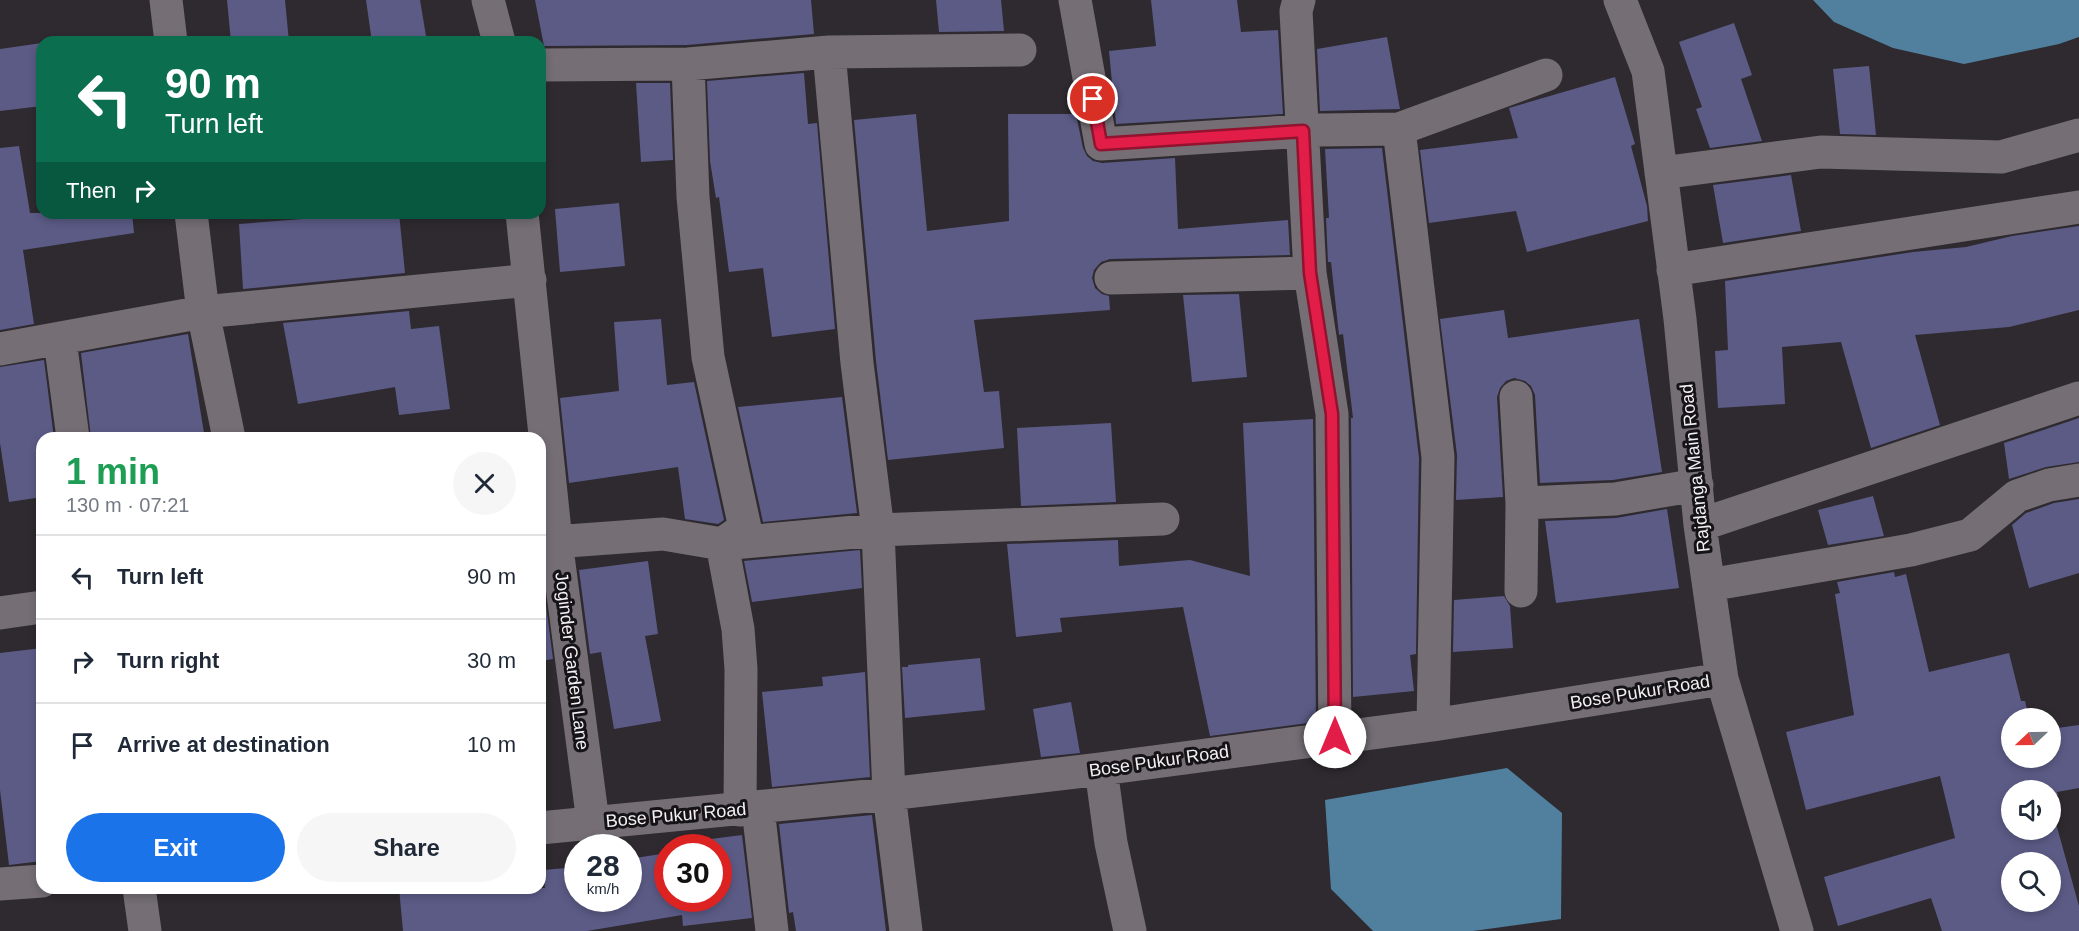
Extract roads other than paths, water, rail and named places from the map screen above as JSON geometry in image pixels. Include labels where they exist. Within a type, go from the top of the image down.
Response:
[{"type":"street","points":[[166,0],[170,36]]},
{"type":"street","points":[[488,0],[497,36]]},
{"type":"street","points":[[1075,0],[1101,144],[1303,131],[1399,129],[1546,75]]},
{"type":"street","points":[[1299,0],[1296,11],[1310,273],[1332,414],[1335,737]]},
{"type":"street","name":"Rajdanga Main Road","points":[[1620,0],[1648,71],[1673,270],[1700,525],[1722,679],[1797,931]]},
{"type":"street","points":[[546,65],[688,64],[830,52],[1020,50]]},
{"type":"street","points":[[830,52],[857,363],[879,530],[889,794],[906,931]]},
{"type":"street","points":[[688,64],[693,197],[708,357],[745,528],[722,543]]},
{"type":"street","points":[[1399,129],[1438,457],[1433,725]]},
{"type":"street","points":[[1661,173],[1821,152],[2001,157],[2079,135]]},
{"type":"street","points":[[1673,270],[2079,207]]},
{"type":"street","points":[[192,219],[203,312],[228,432]]},
{"type":"street","name":"Joginder Garden Lane","points":[[523,219],[530,280],[540,432]]},
{"type":"street","points":[[1111,278],[1310,273]]},
{"type":"street","points":[[0,349],[60,340],[203,312],[530,280]]},
{"type":"street","points":[[60,340],[72,432]]},
{"type":"street","points":[[1516,397],[1522,503],[1521,591]]},
{"type":"street","points":[[1700,525],[2079,398]]},
{"type":"street","points":[[1709,585],[1911,550],[1970,535],[2017,496],[2049,485],[2079,480]]},
{"type":"street","points":[[1522,503],[1615,499],[1697,485]]},
{"type":"street","name":"Joginder Garden Lane","points":[[546,513],[548,542],[593,822]]},
{"type":"street","points":[[548,542],[663,534],[722,543],[879,530],[1163,519]]},
{"type":"street","points":[[722,543],[738,629],[749,809],[772,931]]},
{"type":"street","points":[[0,613],[36,608]]},
{"type":"street","name":"Bose Pukur Road","points":[[546,827],[749,809],[1101,769],[1433,725],[1722,679]]},
{"type":"street","points":[[1101,769],[1111,843],[1130,931]]},
{"type":"street","points":[[0,884],[36,881]]},
{"type":"street","points":[[140,894],[145,931]]},
{"type":"water","points":[[1813,0],[2079,0],[2079,37],[2059,44],[1964,64],[1893,48],[1834,22]]},
{"type":"water","points":[[1507,768],[1562,813],[1561,919],[1473,931],[1373,931],[1331,889],[1325,800]]}]
